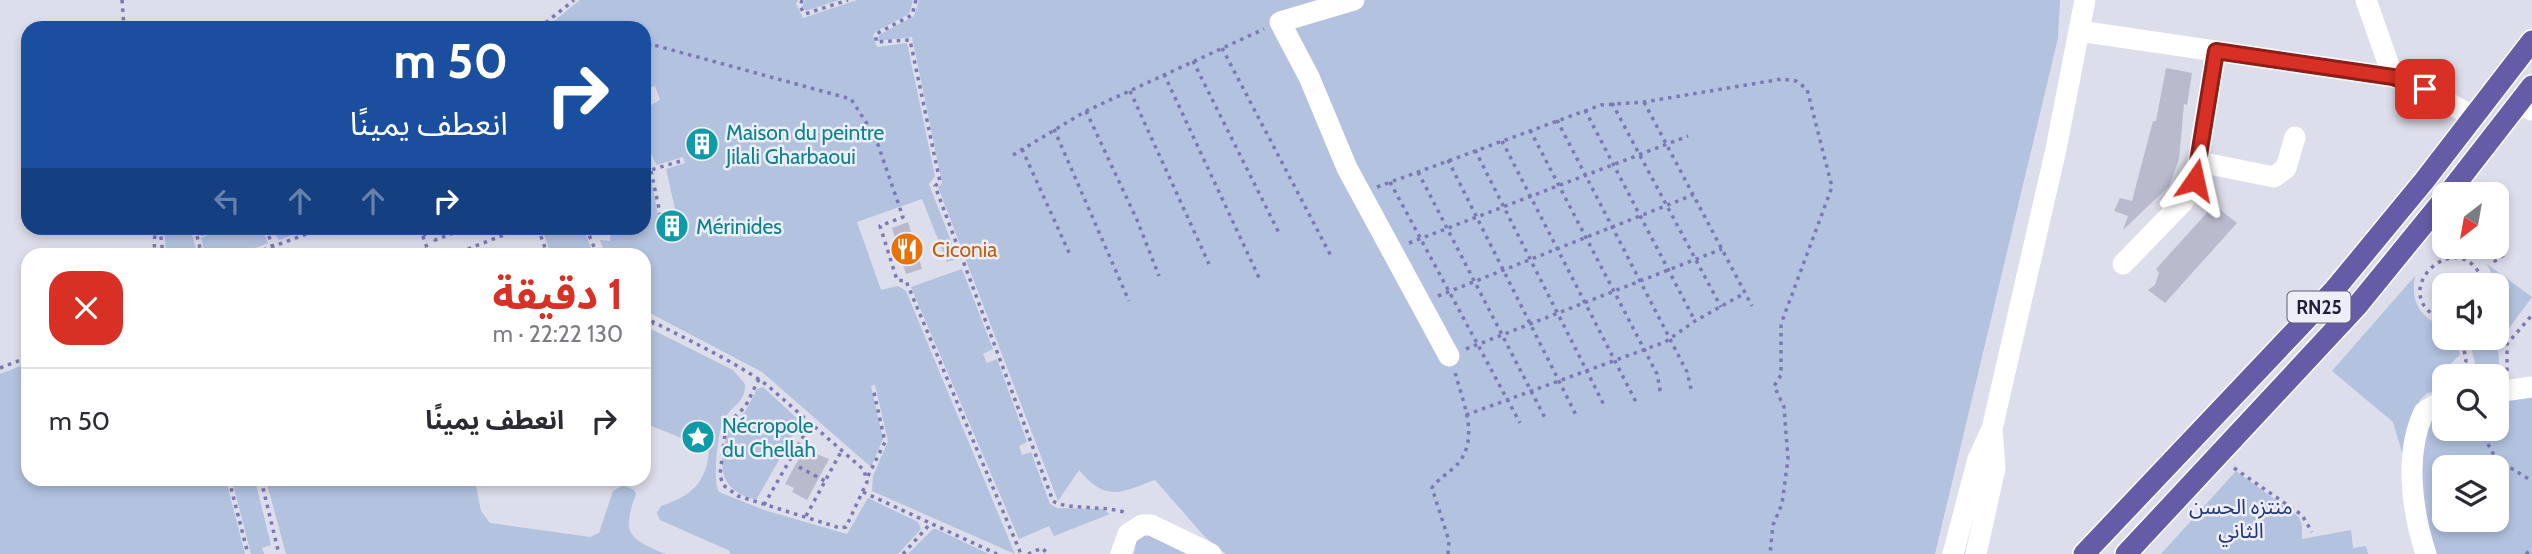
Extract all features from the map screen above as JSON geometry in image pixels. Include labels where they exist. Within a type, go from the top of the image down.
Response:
[{"type":"main road","name":"RN25","points":[[2084,554],[2327,298],[2532,41]]},
{"type":"main road","name":"RN25","points":[[2458,182],[2525,107],[2532,86]]},
{"type":"main road","name":"RN25","points":[[2130,553],[2147,531],[2348,315],[2432,213]]},
{"type":"street","points":[[1354,0],[1280,22],[1304,66],[1347,168],[1449,356]]},
{"type":"street","points":[[1953,554],[1978,459],[1992,429],[2056,149],[2085,0]]},
{"type":"street","points":[[2366,0],[2393,77]]},
{"type":"street","points":[[2079,31],[2393,77],[2425,89],[2473,117]]},
{"type":"street","points":[[2123,264],[2183,202],[2195,180],[2216,51]]},
{"type":"street","points":[[2199,162],[2274,177],[2286,168],[2295,137]]},
{"type":"street","points":[[2509,391],[2532,387]]},
{"type":"street","points":[[2426,554],[2414,510],[2414,452],[2424,412],[2432,407]]},
{"type":"street","points":[[1976,554],[1995,468],[1992,429]]},
{"type":"street","points":[[1121,554],[1128,534],[1142,525],[1159,527],[1211,554]]},
{"type":"path","points":[[122,0],[124,21]]},
{"type":"path","points":[[548,21],[574,0]]},
{"type":"path","points":[[802,0],[800,7],[805,14],[848,0]]},
{"type":"path","points":[[916,0],[912,15],[876,34],[876,42],[909,40],[940,182],[935,186],[1053,501],[1057,504],[1116,509],[1142,525]]},
{"type":"path","points":[[1013,156],[1086,111],[1280,22]]},
{"type":"path","points":[[651,44],[851,99],[875,136],[903,217],[880,226],[897,280],[906,281],[1021,554]]},
{"type":"path","points":[[1222,48],[1331,256]]},
{"type":"path","points":[[1193,61],[1280,235]]},
{"type":"path","points":[[1164,74],[1261,282]]},
{"type":"path","points":[[1362,192],[1585,110],[1612,103],[1644,102],[1789,79],[1807,89],[1832,187],[1780,327],[1781,375],[1774,386],[1784,407],[1788,460],[1782,504],[1773,525],[1770,554]]},
{"type":"path","points":[[1130,90],[1209,264]]},
{"type":"path","points":[[1644,102],[1752,306]]},
{"type":"path","points":[[1612,103],[1721,307]]},
{"type":"path","points":[[1585,110],[1695,321]]},
{"type":"path","points":[[1086,111],[1137,220],[1159,276]]},
{"type":"path","points":[[1557,120],[1671,339],[1687,372],[1692,393]]},
{"type":"path","points":[[1054,130],[1129,301]]},
{"type":"path","points":[[1530,130],[1660,379],[1661,395]]},
{"type":"path","points":[[1393,252],[1447,226],[1688,136]]},
{"type":"path","points":[[1502,141],[1636,402]]},
{"type":"path","points":[[1022,149],[1071,257]]},
{"type":"path","points":[[1475,150],[1605,407]]},
{"type":"path","points":[[664,232],[651,171],[684,160]]},
{"type":"path","points":[[1448,160],[1576,415]]},
{"type":"path","points":[[1418,172],[1545,418]]},
{"type":"path","points":[[1390,182],[1520,423]]},
{"type":"path","points":[[1422,302],[1693,195]]},
{"type":"path","points":[[269,235],[274,246]]},
{"type":"path","points":[[269,248],[304,235]]},
{"type":"path","points":[[423,235],[427,248]]},
{"type":"path","points":[[433,235],[435,240],[448,235]]},
{"type":"path","points":[[470,248],[504,235]]},
{"type":"path","points":[[197,236],[200,248]]},
{"type":"path","points":[[1448,554],[1449,541],[1432,488],[1455,467],[1465,452],[1469,434],[1449,356],[1722,249]]},
{"type":"path","points":[[2432,314],[2424,304],[2421,286],[2427,270],[2442,260],[2461,259],[2476,268],[2478,273]]},
{"type":"path","points":[[1466,415],[1671,339],[1695,321],[1745,293]]},
{"type":"path","points":[[2504,364],[2505,349],[2512,336],[2532,315]]},
{"type":"path","points":[[651,321],[759,379],[864,470],[867,478]]},
{"type":"path","points":[[0,368],[21,360]]},
{"type":"path","points":[[759,379],[745,407],[726,425],[720,475],[723,485],[732,494],[764,505],[846,527],[885,442],[873,388]]},
{"type":"path","points":[[764,505],[811,423]]},
{"type":"path","points":[[2486,441],[2496,459],[2532,481]]},
{"type":"path","points":[[806,517],[842,450]]},
{"type":"path","points":[[799,467],[825,481]]},
{"type":"path","points":[[2234,468],[2302,515],[2312,532]]},
{"type":"path","points":[[231,486],[248,554]]},
{"type":"path","points":[[262,486],[279,554]]},
{"type":"path","points":[[863,492],[997,554]]},
{"type":"path","points":[[903,554],[930,524]]},
{"type":"path","points":[[1028,554],[1043,548],[1048,554]]},
{"type":"path","points":[[2526,554],[2532,548]]},
{"type":"green space","points":[[580,0],[798,0],[796,4],[803,18],[857,0],[913,0],[909,14],[875,32],[873,36],[877,47],[907,43],[935,176],[929,184],[958,259],[947,262],[922,199],[857,222],[881,290],[898,286],[906,291],[1015,554],[872,491],[873,476],[888,441],[875,385],[871,386],[883,439],[871,467],[762,372],[651,314],[651,248],[603,248],[600,240],[610,241],[610,235],[651,235],[651,179],[662,234],[680,231],[666,169],[685,163],[683,157],[657,165],[651,154],[651,105],[660,100],[655,86],[651,87],[651,21],[554,21]],"holes":[[[696,131],[712,134],[708,158],[691,155]]]},
{"type":"green space","points":[[805,0],[839,0],[806,11],[802,7]]},
{"type":"green space","points":[[919,0],[2060,0],[2058,38],[1935,554],[1226,554],[1205,537],[1155,480],[1123,491],[1106,491],[1097,487],[1079,470],[1058,501],[938,187],[942,183],[912,37],[878,41],[879,35],[914,16]]},
{"type":"green space","points":[[165,235],[192,235],[196,248],[165,248]]},
{"type":"green space","points":[[208,235],[265,235],[268,243],[255,248],[203,248],[201,238]]},
{"type":"green space","points":[[276,235],[292,235],[279,240]]},
{"type":"green space","points":[[544,235],[586,235],[591,248],[549,248]]},
{"type":"green space","points":[[2487,264],[2499,273],[2491,273]]},
{"type":"green space","points":[[962,269],[993,349],[983,354],[987,363],[997,359],[1027,442],[1019,446],[1022,455],[1031,452],[1050,504],[1057,508],[1102,509],[1110,514],[1054,536],[1049,526],[1019,539],[911,287]]},
{"type":"green space","points":[[2415,276],[2416,301],[2423,314],[2432,321],[2432,350],[2459,350],[2460,354],[2451,364],[2432,364],[2432,392],[2420,400],[2404,459],[2393,422],[2332,371]]},
{"type":"green space","points":[[2509,280],[2532,297],[2509,328]]},
{"type":"green space","points":[[651,329],[733,370],[745,384],[743,396],[726,416],[721,427],[716,468],[719,492],[764,510],[847,534],[868,498],[918,522],[921,529],[898,554],[730,554],[730,551],[660,520],[657,513],[661,506],[681,498],[696,486],[705,470],[709,449],[651,426]]},
{"type":"green space","points":[[2472,350],[2498,350],[2499,364],[2475,364]]},
{"type":"green space","points":[[21,366],[21,486],[228,486],[245,554],[0,554],[0,374]]},
{"type":"green space","points":[[763,387],[801,422],[756,500],[742,495],[726,481],[722,461],[730,424],[745,412],[757,389]]},
{"type":"green space","points":[[2532,397],[2532,554],[2435,554],[2423,498],[2422,454],[2432,420],[2432,441],[2509,441],[2509,400]]},
{"type":"green space","name":"منتزه الحسن الثاني","points":[[2236,471],[2299,517],[2302,539],[2351,530],[2353,548],[2366,546],[2368,554],[2161,554]]},
{"type":"green space","points":[[234,486],[256,486],[271,545],[262,548],[264,554],[251,554]]},
{"type":"green space","points":[[268,486],[476,486],[481,511],[490,523],[590,537],[599,533],[613,491],[625,486],[636,494],[629,518],[632,533],[644,544],[666,554],[286,554]]},
{"type":"green space","points":[[936,529],[989,554],[908,554]]},
{"type":"green space","points":[[1145,535],[1151,535],[1191,554],[1134,554],[1136,541]]},
{"type":"building","points":[[2166,68],[2192,73],[2187,105],[2184,104],[2179,159],[2169,186],[2123,230],[2128,216],[2114,211],[2120,198],[2132,201],[2153,121],[2156,121]]},
{"type":"building","name":"Maison du peintre Jilali Gharbaoui","points":[[696,130],[712,133],[708,159],[691,155]]},
{"type":"building","points":[[2214,205],[2237,223],[2165,303],[2148,290],[2155,285],[2159,273],[2156,269]]},
{"type":"building","points":[[908,222],[922,269],[906,274],[892,228]]},
{"type":"building","points":[[804,449],[829,459],[807,500],[792,492],[794,488],[785,484]]},
{"type":"place","name":"Maison du peintre Jilali Gharbaoui","points":[[702,144]]},
{"type":"place","name":"Mérinides","points":[[672,226]]},
{"type":"place","name":"Ciconia","points":[[907,249]]},
{"type":"place","name":"Nécropole du Chellah","points":[[698,437]]},
{"type":"route","points":[[2195,180],[2216,51],[2393,77],[2425,89]]}]
